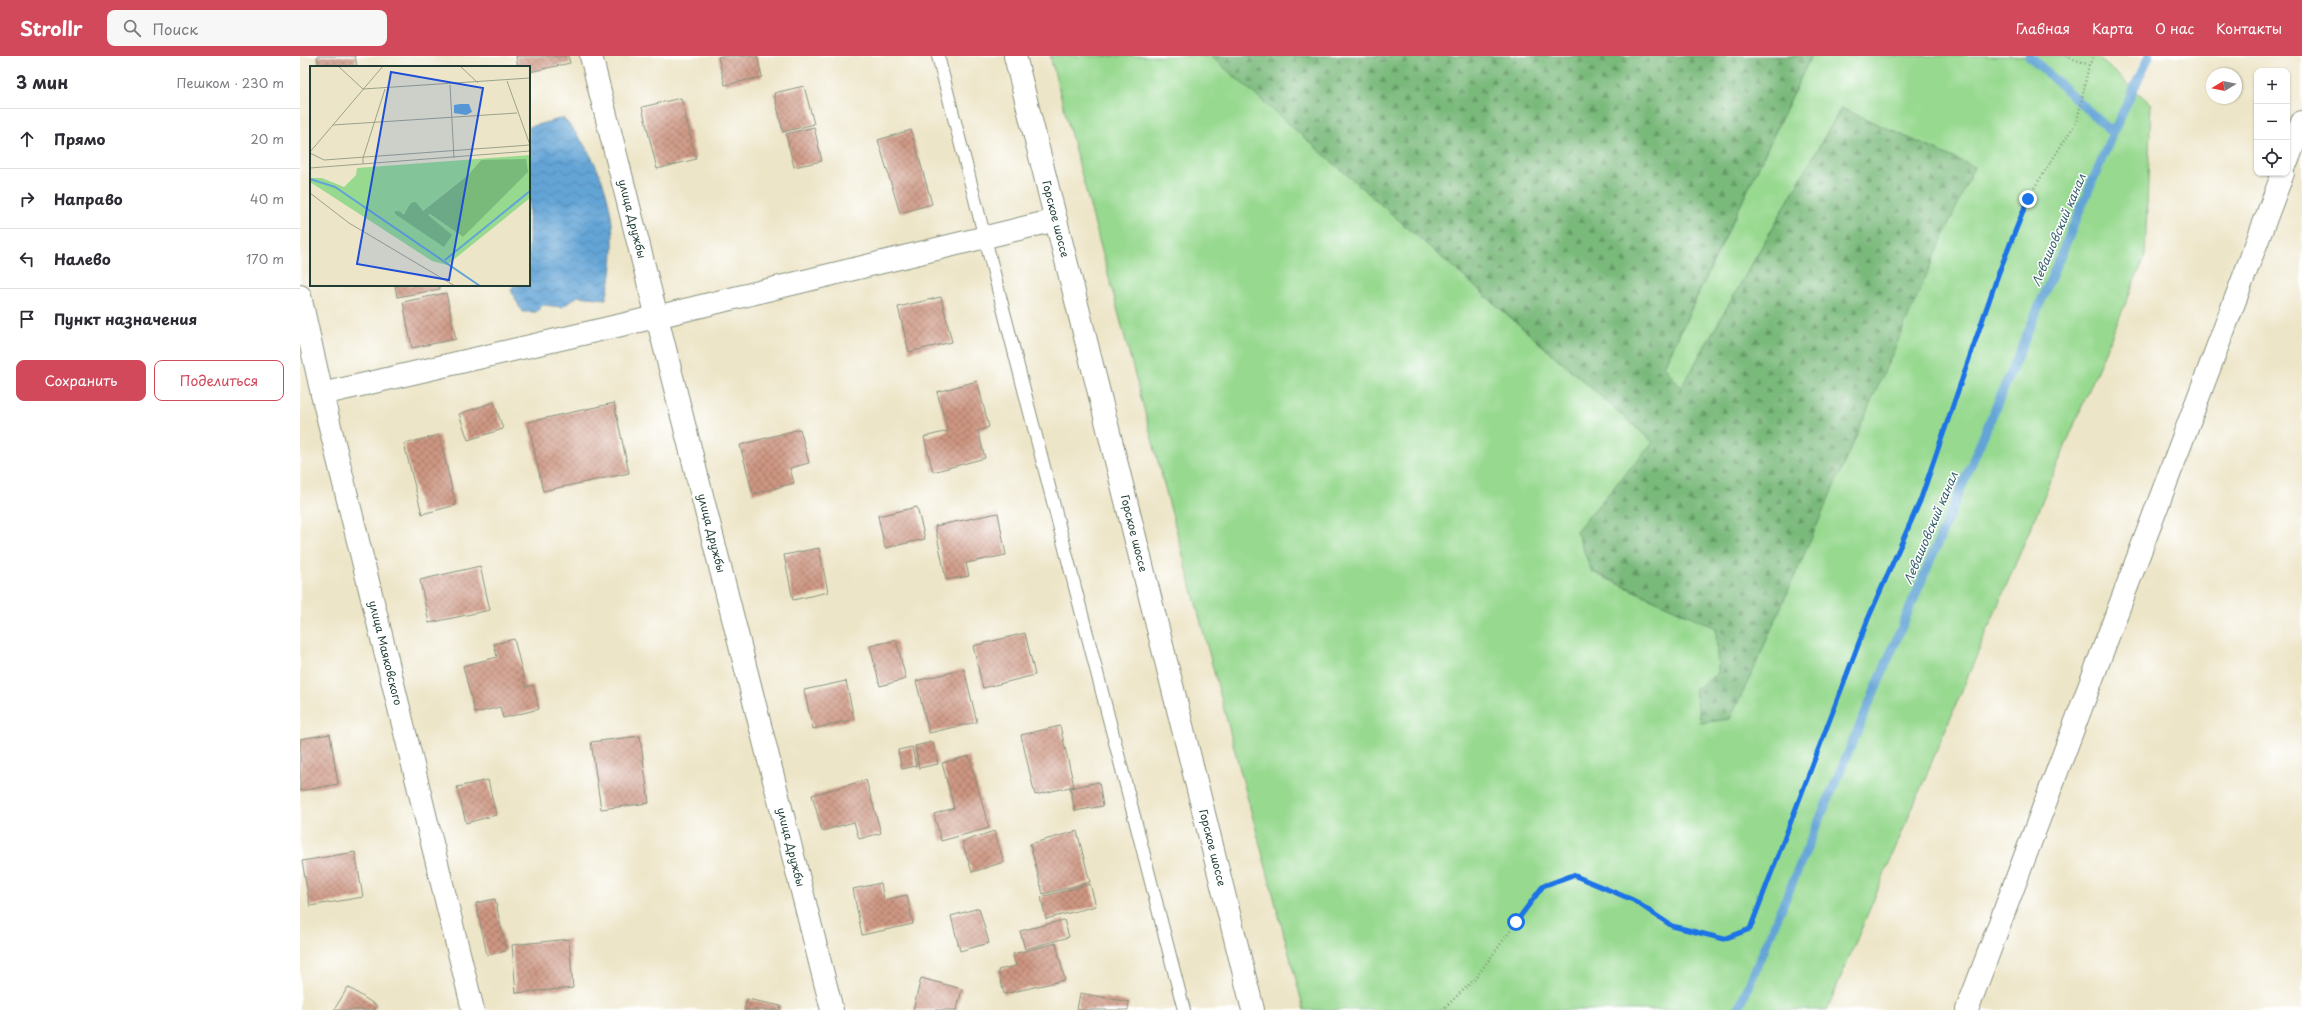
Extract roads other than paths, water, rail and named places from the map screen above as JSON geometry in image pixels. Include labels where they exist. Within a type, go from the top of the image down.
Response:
[{"type":"street","name":"улица Дружбы","points":[[591,56],[832,1010]]},
{"type":"street","name":"Горское шоссе","points":[[1015,56],[1253,1010]]},
{"type":"street","points":[[2290,154],[2302,122]]},
{"type":"street","points":[[1967,1010],[2282,176]]},
{"type":"street","points":[[322,394],[656,317],[1056,220]]},
{"type":"street","name":"улица Маяковского","points":[[300,296],[322,394],[473,1010]]},
{"type":"lane","points":[[938,56],[1184,1010]]},
{"type":"water","points":[[563,118],[579,137],[592,158],[602,180],[612,226],[613,250],[611,274],[606,299],[578,296],[562,307],[543,305],[536,312],[522,312],[511,290],[513,286],[530,286],[530,127]]},
{"type":"waterway","points":[[2029,56],[2113,133]]},
{"type":"waterway","name":"Левашовский канал","points":[[1738,1010],[2113,133],[2149,56]]}]
